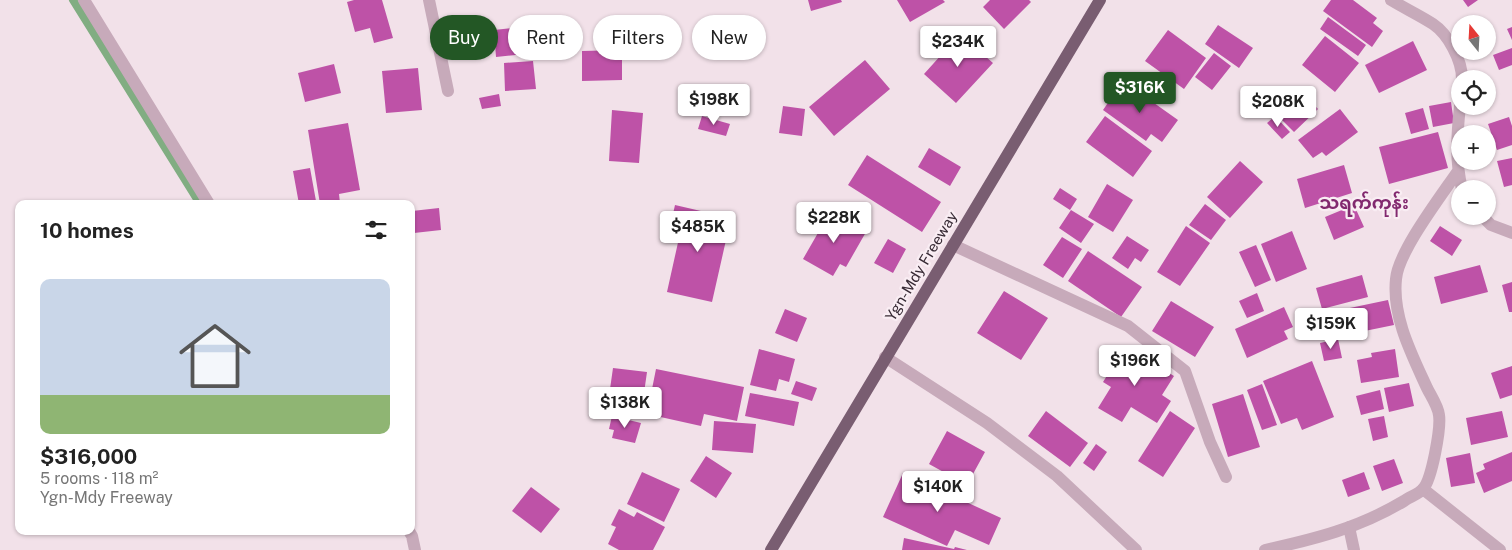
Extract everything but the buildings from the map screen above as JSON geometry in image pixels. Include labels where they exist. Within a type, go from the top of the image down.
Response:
[{"type":"main road","name":"Ygn-Mdy Freeway","points":[[771,550],[1100,0]]},
{"type":"street","points":[[84,0],[206,200]]},
{"type":"street","points":[[429,0],[448,91]]},
{"type":"street","points":[[1390,0],[1434,24],[1446,38],[1458,60],[1460,70]]},
{"type":"street","points":[[1459,115],[1457,137],[1460,180]]},
{"type":"street","points":[[1265,550],[1320,538],[1383,514],[1423,489],[1431,474],[1439,416],[1407,344],[1398,311],[1395,291],[1396,278],[1400,263],[1408,248],[1458,171]]},
{"type":"street","points":[[1491,225],[1512,233]]},
{"type":"street","points":[[953,245],[1128,326],[1184,371],[1210,442],[1226,477]]},
{"type":"street","points":[[885,357],[987,423],[1049,470],[1136,550]]},
{"type":"street","points":[[1423,489],[1500,550]]},
{"type":"street","points":[[1349,527],[1354,550]]},
{"type":"street","points":[[411,535],[415,550]]},
{"type":"waterway","points":[[73,0],[198,200]]},
{"type":"district","name":"သရက်ကုန်း","points":[[1364,202]]}]
